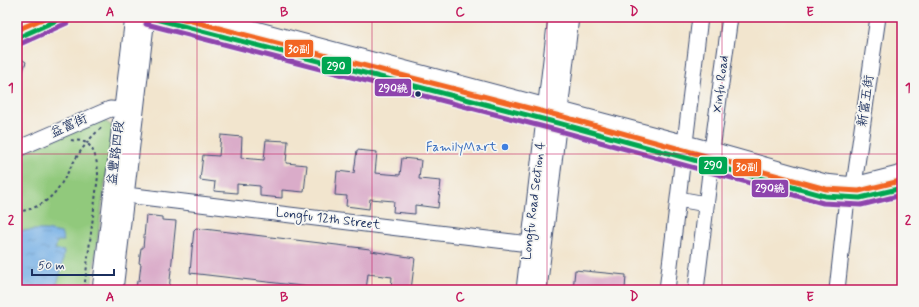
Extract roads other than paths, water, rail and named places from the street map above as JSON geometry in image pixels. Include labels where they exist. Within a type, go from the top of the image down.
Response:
[{"type":"street","points":[[17,38],[64,17]]},
{"type":"street","name":"益豐路四段","points":[[100,290],[133,17]]},
{"type":"street","points":[[115,290],[148,17],[552,114]]},
{"type":"street","points":[[210,17],[712,158],[825,196],[850,192],[902,173]]},
{"type":"street","name":"Longfu Road Section 4","points":[[539,290],[552,114],[556,17]]},
{"type":"street","name":"Longfu Road Section 4","points":[[524,290],[529,244],[571,17]]},
{"type":"street","points":[[667,290],[700,17]]},
{"type":"street","name":"Xinfu Road","points":[[696,290],[730,17]]},
{"type":"street","name":"新富五街","points":[[837,290],[850,192],[878,17]]},
{"type":"street","name":"益富街","points":[[17,149],[110,108],[122,110]]},
{"type":"street","points":[[850,192],[860,198],[902,188]]},
{"type":"street","name":"Longfu 12th Street","points":[[126,195],[529,244]]},
{"type":"street","points":[[678,198],[706,204]]},
{"type":"water","points":[[46,230],[61,233],[64,241],[57,241],[55,250],[64,251],[62,268],[55,290],[17,290],[17,231]]},
{"type":"place","name":"FamilyMart","points":[[505,147]]}]
